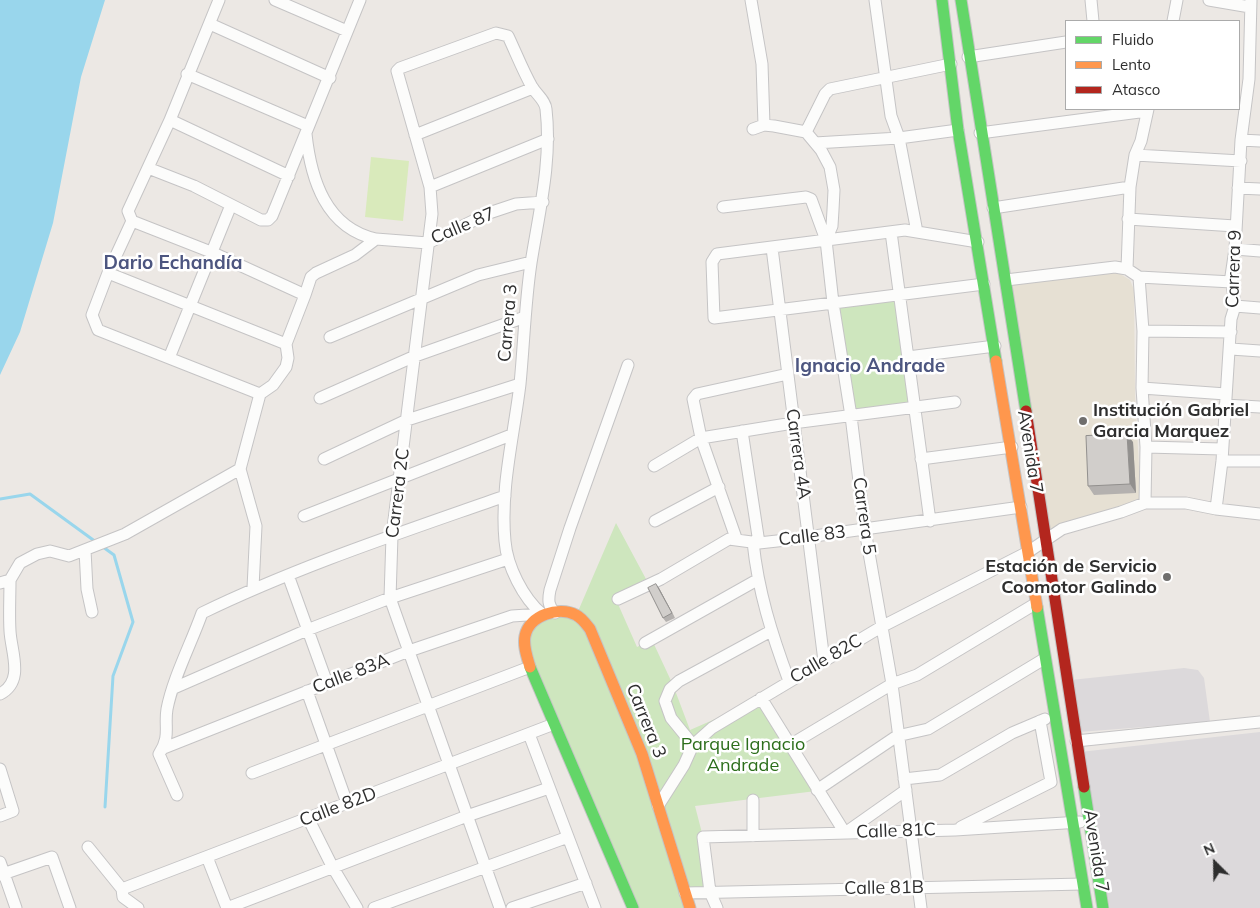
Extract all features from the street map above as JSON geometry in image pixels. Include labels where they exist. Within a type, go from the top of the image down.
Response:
[{"type":"main road","name":"Avenida 7","points":[[942,0],[958,130],[1012,446],[1044,659],[1074,823],[1087,908]]},
{"type":"main road","name":"Avenida 7","points":[[961,0],[968,57],[1006,280],[1044,541],[1103,908]]},
{"type":"main road","name":"Carrera 3","points":[[542,614],[576,615],[590,629],[642,754],[690,908]]},
{"type":"main road","points":[[542,614],[527,629],[524,646],[530,667],[633,908]]},
{"type":"street","points":[[219,0],[187,74],[170,120],[148,168],[92,315],[98,330],[260,394]]},
{"type":"street","points":[[275,0],[347,31]]},
{"type":"street","points":[[148,168],[194,186],[261,220],[268,220],[272,216],[307,128],[330,78],[360,0]]},
{"type":"street","points":[[751,0],[760,48],[764,125]]},
{"type":"street","points":[[875,0],[891,116],[899,138],[917,232]]},
{"type":"street","points":[[1091,0],[1094,20]]},
{"type":"street","points":[[1172,20],[1177,0]]},
{"type":"street","points":[[1209,0],[1250,3]]},
{"type":"street","name":"Carrera 9","points":[[1216,509],[1231,332],[1235,306],[1231,276],[1235,250],[1235,226],[1241,161],[1242,104],[1254,79],[1245,55],[1255,31],[1250,3]]},
{"type":"street","points":[[210,24],[330,78]]},
{"type":"street","name":"Carrera 3","points":[[400,68],[496,33],[508,36],[533,88],[545,102],[548,139],[543,202],[531,262],[520,384],[511,435],[506,496],[505,542],[508,559],[530,601],[542,614]]},
{"type":"street","points":[[968,57],[1065,42]]},
{"type":"street","points":[[753,129],[764,125],[806,132],[825,94],[830,89],[951,64]]},
{"type":"street","name":"Carrera 2C","points":[[400,68],[396,74],[430,188],[432,214],[392,536],[390,598],[500,908]]},
{"type":"street","points":[[187,74],[307,128]]},
{"type":"street","points":[[415,135],[533,88]]},
{"type":"street","points":[[980,133],[1148,110],[1141,141],[1135,154],[1130,187],[1127,269]]},
{"type":"street","points":[[170,120],[289,176]]},
{"type":"street","name":"Calle 87","points":[[307,128],[312,173],[325,203],[342,224],[363,236],[376,239],[428,243],[489,213],[516,204],[543,202]]},
{"type":"street","points":[[815,143],[899,138],[958,130]]},
{"type":"street","name":"Carrera 5","points":[[806,132],[826,157],[834,190],[832,226],[826,240],[833,303],[851,416],[865,530],[892,684],[897,736],[912,831],[921,908]]},
{"type":"street","points":[[430,188],[548,139]]},
{"type":"street","points":[[1241,140],[1260,141]]},
{"type":"street","points":[[1135,154],[1241,161]]},
{"type":"street","points":[[994,208],[1130,187]]},
{"type":"street","points":[[1238,188],[1260,189]]},
{"type":"street","points":[[723,207],[811,198],[826,240]]},
{"type":"street","points":[[169,358],[231,205]]},
{"type":"street","points":[[130,216],[305,296]]},
{"type":"street","points":[[1128,219],[1235,226]]},
{"type":"street","points":[[978,242],[905,230],[717,254],[712,262],[714,318],[984,284]]},
{"type":"street","points":[[891,232],[930,520]]},
{"type":"street","points":[[253,588],[256,526],[240,469],[260,394],[273,385],[286,367],[288,358],[286,344],[311,277],[355,255],[376,239]]},
{"type":"street","name":"Carrera 4A","points":[[772,248],[793,423],[810,537],[824,661]]},
{"type":"street","points":[[1235,250],[1260,251]]},
{"type":"street","points":[[330,337],[478,275],[531,262]]},
{"type":"street","points":[[1006,280],[1104,268],[1127,269],[1139,277],[1232,282]]},
{"type":"street","points":[[108,273],[286,344]]},
{"type":"street","points":[[1139,277],[1143,331],[1142,388],[1146,447],[1145,503]]},
{"type":"street","points":[[1235,306],[1260,308]]},
{"type":"street","points":[[320,398],[415,356],[525,317]]},
{"type":"street","points":[[1143,331],[1231,332]]},
{"type":"street","points":[[908,357],[995,346]]},
{"type":"street","points":[[1231,349],[1260,351]]},
{"type":"street","points":[[555,613],[550,608],[550,590],[628,365]]},
{"type":"street","points":[[618,599],[661,579],[729,539],[736,538],[701,438],[693,399],[697,394],[788,374]]},
{"type":"street","points":[[324,459],[407,420],[520,384]]},
{"type":"street","points":[[1142,388],[1226,400],[1260,407]]},
{"type":"street","points":[[654,466],[701,438],[793,423],[955,402]]},
{"type":"street","points":[[742,431],[756,543],[757,580],[771,631],[788,681]]},
{"type":"street","points":[[304,516],[511,435]]},
{"type":"street","points":[[921,459],[1012,446]]},
{"type":"street","points":[[1146,447],[1260,461]]},
{"type":"street","points":[[0,694],[10,687],[16,665],[5,636],[5,582],[20,563],[37,554],[50,551],[69,556],[125,534],[240,469]]},
{"type":"street","points":[[655,521],[719,486]]},
{"type":"street","points":[[177,795],[159,754],[164,748],[168,732],[167,710],[202,614],[253,588],[506,496]]},
{"type":"street","points":[[1028,552],[1062,529],[1145,503],[1186,503],[1216,509],[1260,514]]},
{"type":"street","name":"Calle 83","points":[[736,538],[756,543],[865,530],[1021,507]]},
{"type":"street","points":[[85,550],[87,589],[92,612]]},
{"type":"street","name":"Calle 82C","points":[[658,806],[684,765],[693,745],[712,728],[881,627],[1028,552]]},
{"type":"street","points":[[174,688],[307,630],[390,598],[508,559]]},
{"type":"street","points":[[288,575],[327,683]]},
{"type":"street","points":[[645,643],[757,580]]},
{"type":"street","points":[[790,745],[892,684],[918,675],[1035,604]]},
{"type":"street","name":"Calle 83A","points":[[164,748],[409,651],[512,616],[542,614]]},
{"type":"street","points":[[693,745],[671,718],[665,701],[670,689],[680,681],[771,631]]},
{"type":"street","points":[[817,790],[897,736],[928,730],[1044,659]]},
{"type":"street","points":[[252,773],[326,743],[530,667]]},
{"type":"street","points":[[307,691],[347,803]]},
{"type":"street","points":[[761,698],[845,833],[905,785],[940,775],[1012,733],[1054,717]]},
{"type":"street","points":[[955,830],[1051,782],[1040,721]]},
{"type":"street","points":[[1076,741],[1260,722]]},
{"type":"street","name":"Calle 82D","points":[[122,889],[554,724]]},
{"type":"street","points":[[529,734],[595,908]]},
{"type":"street","points":[[0,769],[13,811],[0,816]]},
{"type":"street","points":[[207,857],[227,908],[332,866],[549,788]]},
{"type":"street","points":[[753,800],[753,836]]},
{"type":"street","points":[[308,818],[332,866],[357,908]]},
{"type":"street","name":"Calle 81C","points":[[710,892],[703,837],[955,830],[1089,822]]},
{"type":"street","points":[[374,908],[568,837]]},
{"type":"street","points":[[88,847],[122,889],[123,897],[138,908]]},
{"type":"street","points":[[16,908],[1,870],[52,857],[70,908]]},
{"type":"street","points":[[512,908],[586,883]]},
{"type":"street","name":"Calle 81B","points":[[685,894],[1083,884]]},
{"type":"street","points":[[710,892],[717,908]]},
{"type":"shaded area","name":"Institución Gabriel Garcia Marquez","points":[[1114,270],[1130,280],[1134,290],[1135,395],[1141,502],[1046,538],[1008,282]]},
{"type":"shaded area","points":[[1184,668],[1198,670],[1204,678],[1210,722],[1079,732],[1071,680]]},
{"type":"shaded area","points":[[1260,732],[1260,908],[1110,908],[1080,752]]},
{"type":"green space","points":[[371,157],[409,161],[403,221],[365,217]]},
{"type":"green space","points":[[898,297],[913,406],[853,414],[835,305]]},
{"type":"green space","name":"Parque Ignacio Andrade","points":[[616,523],[646,579],[614,595],[637,647],[652,640],[673,685],[690,730],[761,699],[816,791],[695,806],[703,837],[710,892],[685,894],[690,908],[634,908],[531,666],[528,629],[542,616],[576,616]]},
{"type":"water","points":[[0,0],[105,0],[81,77],[53,223],[20,332],[0,375]]},
{"type":"building","points":[[1127,434],[1130,484],[1088,486],[1086,436]]},
{"type":"building","points":[[656,584],[672,613],[663,618],[648,588]]},
{"type":"waterway","points":[[0,499],[30,494],[96,542]]},
{"type":"waterway","points":[[103,547],[114,555],[133,622],[113,676],[105,807]]},
{"type":"traffic: fast","points":[[942,0],[958,130],[996,361]]},
{"type":"traffic: fast","points":[[961,0],[1026,411]]},
{"type":"traffic: fast","points":[[1037,607],[1087,908]]},
{"type":"traffic: fast","points":[[530,667],[633,908]]},
{"type":"traffic: fast","points":[[1084,787],[1103,908]]},
{"type":"traffic: slow","points":[[996,361],[1037,607]]},
{"type":"traffic: slow","points":[[530,667],[525,648],[525,636],[532,623],[538,618],[553,612],[569,612],[584,621],[590,629],[642,754],[690,908]]},
{"type":"traffic: jam","points":[[1026,411],[1084,787]]},
{"type":"place","name":"Institución Gabriel Garcia Marquez","points":[[1083,421]]},
{"type":"place","name":"Estación de Servicio Coomotor Galindo","points":[[1167,577]]},
{"type":"district","name":"Dario Echandía","points":[[173,263]]},
{"type":"district","name":"Ignacio Andrade","points":[[870,366]]}]
